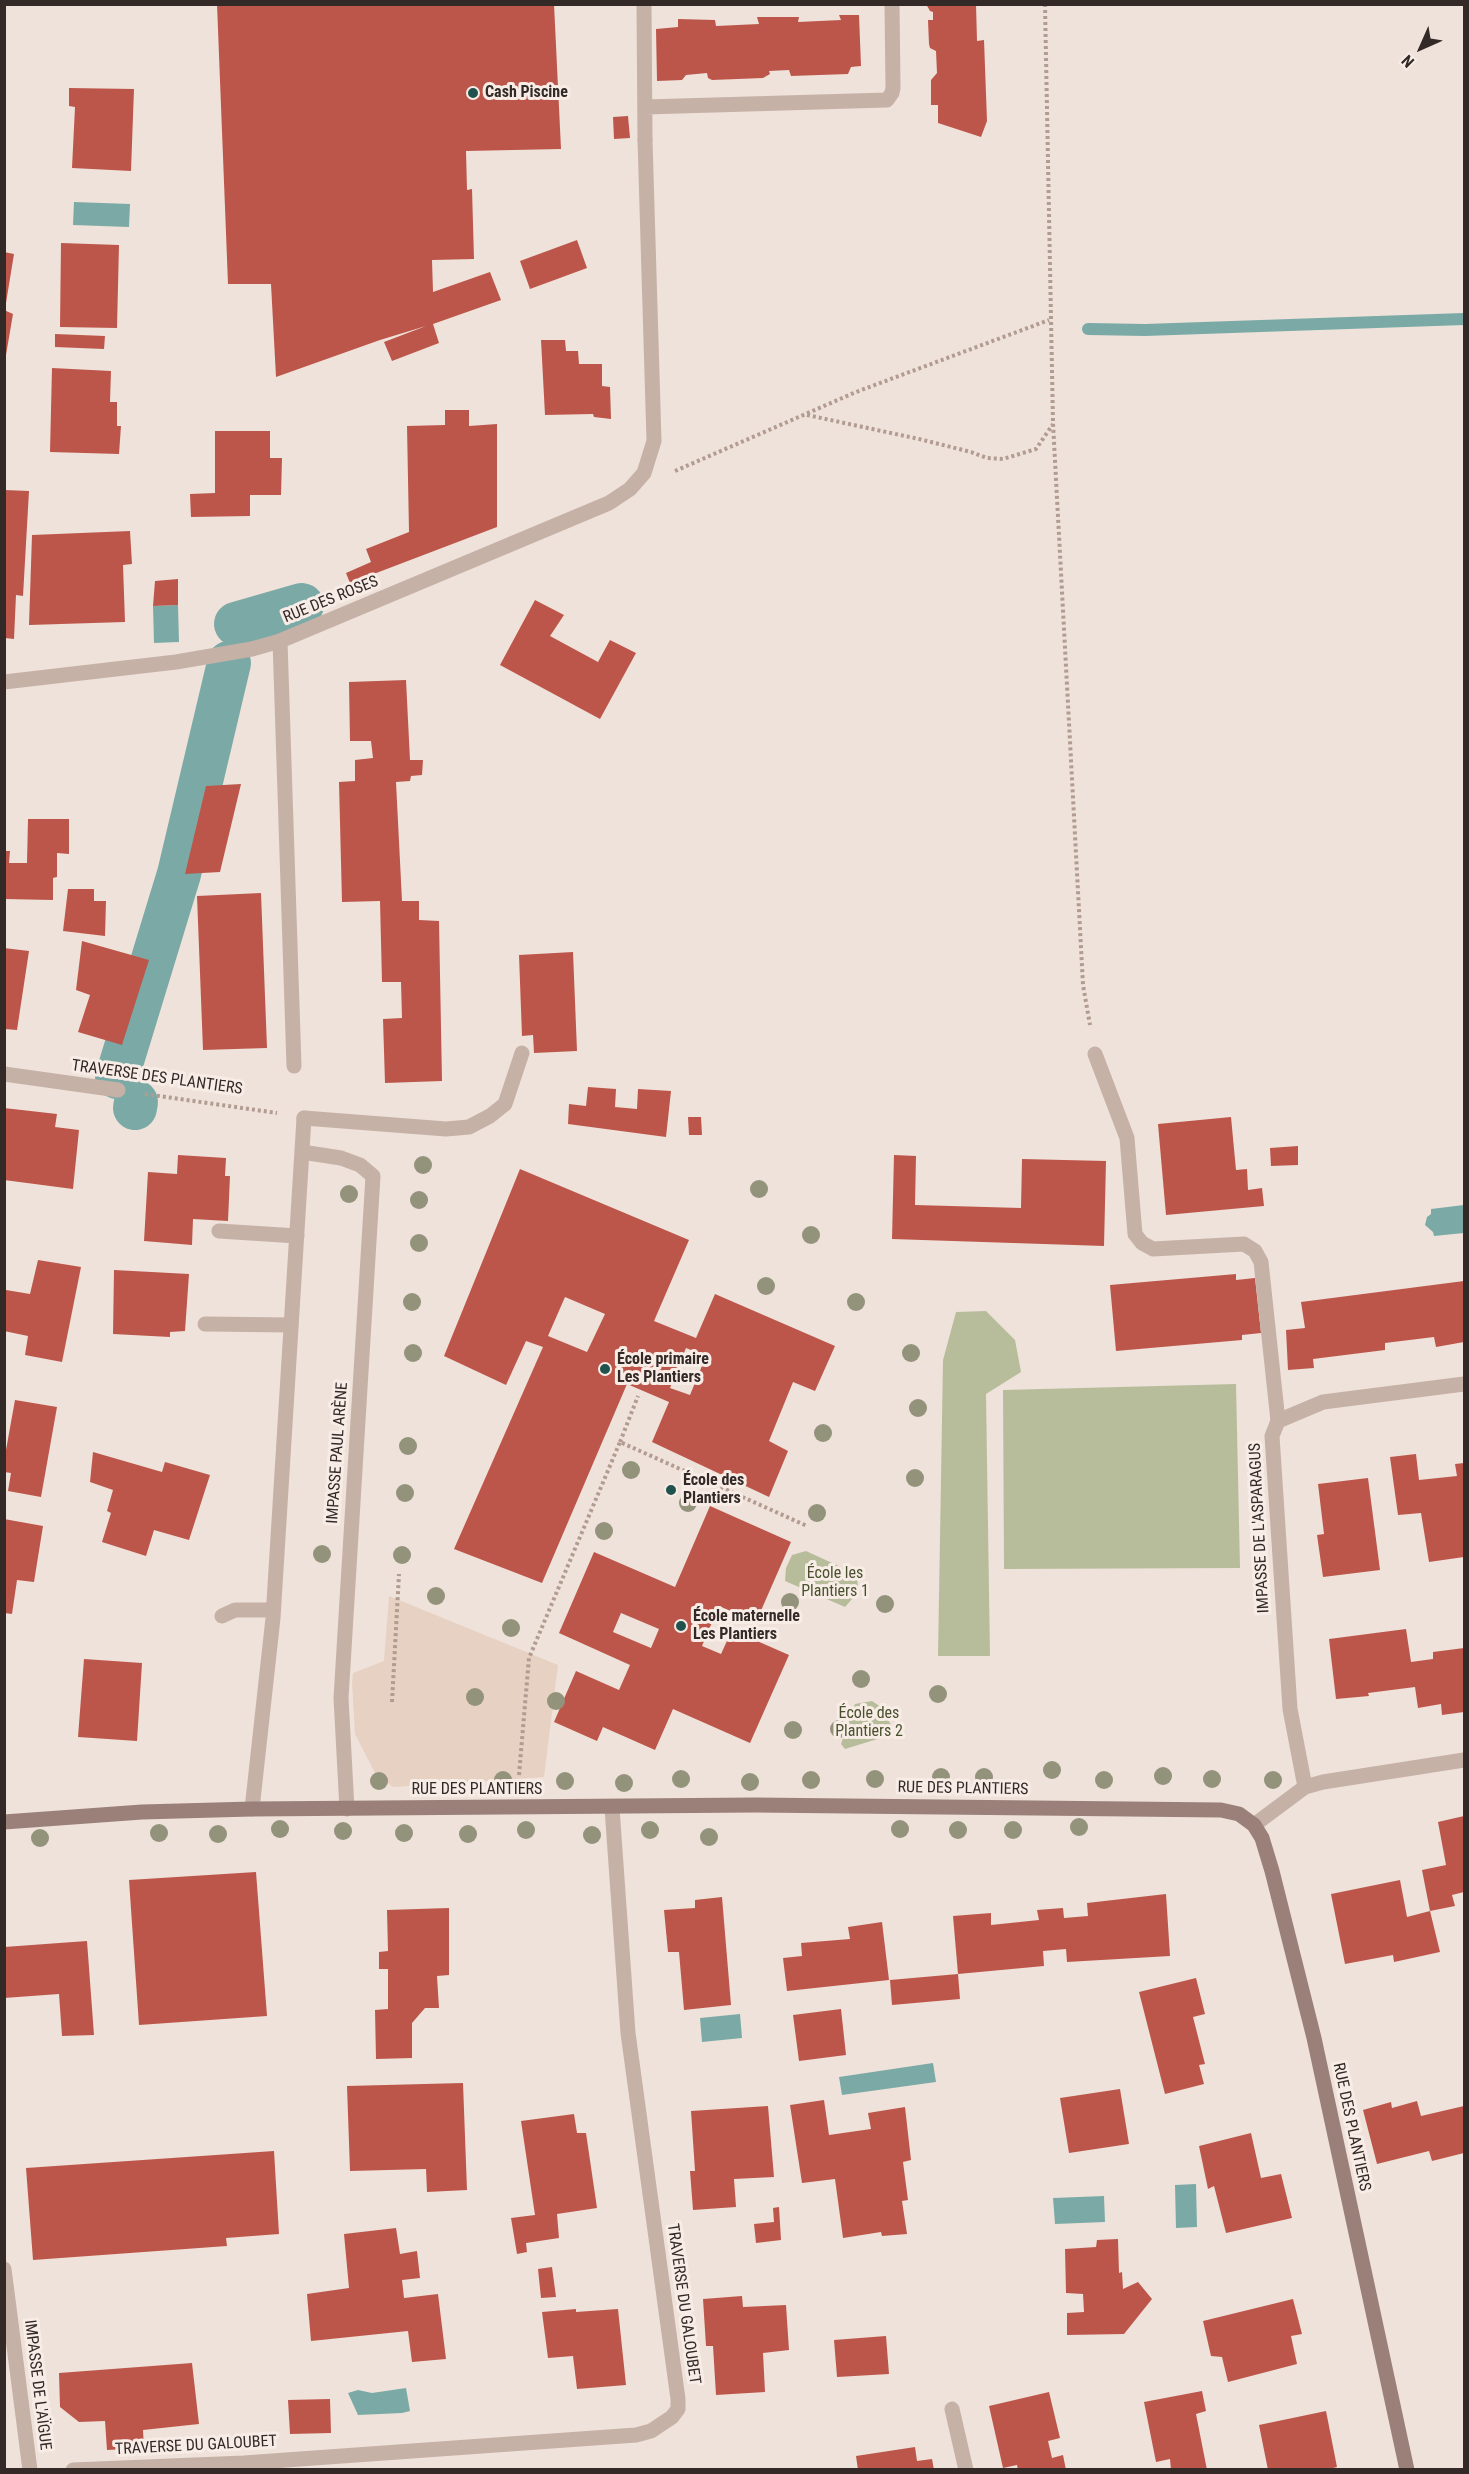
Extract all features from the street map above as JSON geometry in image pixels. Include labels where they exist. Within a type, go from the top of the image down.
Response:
[{"type":"street","points":[[644,4],[645,107],[886,100],[893,88],[892,4]]},
{"type":"street","name":"RUE DES ROSES","points":[[4,682],[176,662],[280,641],[609,503],[630,489],[644,473],[654,441],[645,107]]},
{"type":"street","points":[[280,641],[294,1066]]},
{"type":"street","points":[[252,1809],[273,1614],[304,1118],[446,1129],[469,1127],[490,1116],[505,1104],[522,1053]]},
{"type":"street","name":"IMPASSE DE L'ASPARAGUS","points":[[1095,1054],[1127,1138],[1135,1234],[1142,1243],[1153,1249],[1244,1244],[1255,1251],[1261,1262],[1278,1421],[1272,1436],[1290,1709],[1305,1787]]},
{"type":"street","name":"TRAVERSE DES PLANTIERS","points":[[4,1074],[118,1090]]},
{"type":"street","name":"IMPASSE PAUL ARÈNE","points":[[302,1152],[341,1158],[360,1165],[373,1176],[341,1698],[347,1809]]},
{"type":"street","points":[[219,1231],[297,1236]]},
{"type":"street","points":[[206,1324],[291,1325]]},
{"type":"street","points":[[1278,1421],[1323,1402],[1464,1384]]},
{"type":"street","points":[[222,1616],[235,1610],[273,1614]]},
{"type":"street","points":[[1254,1825],[1305,1787],[1464,1760]]},
{"type":"street","name":"RUE DES PLANTIERS","points":[[4,1822],[142,1812],[252,1809],[793,1805],[1221,1810],[1239,1814],[1254,1825],[1262,1838],[1272,1871],[1314,2038],[1407,2469]]},
{"type":"street","name":"TRAVERSE DU GALOUBET","points":[[73,2469],[244,2463],[626,2436],[651,2432],[672,2417],[678,2409],[678,2398],[627,2033],[612,1808]]},
{"type":"street","name":"IMPASSE DE L'AÏGUE","points":[[4,2269],[30,2469]]},
{"type":"street","points":[[952,2409],[966,2469]]},
{"type":"path","points":[[1045,4],[1053,423],[1083,985],[1095,1054]]},
{"type":"path","points":[[675,471],[856,392],[1050,320]]},
{"type":"path","points":[[807,415],[940,444],[987,458],[1003,459],[1036,449],[1053,423]]},
{"type":"path","name":"TRAVERSE DES PLANTIERS","points":[[118,1090],[304,1118]]},
{"type":"path","points":[[519,1775],[528,1658],[638,1396]]},
{"type":"path","points":[[620,1442],[807,1526]]},
{"type":"path","points":[[392,1702],[399,1574]]},
{"type":"green space","points":[[986,1311],[1015,1340],[1021,1372],[986,1394],[990,1656],[938,1656],[943,1360],[956,1312]]},
{"type":"green space","points":[[1236,1384],[1240,1568],[1004,1569],[1003,1390]]},
{"type":"green space","name":"École les Plantiers 1","points":[[806,1551],[856,1574],[859,1591],[845,1607],[785,1581],[786,1568],[792,1555]]},
{"type":"green space","name":"École des Plantiers 2","points":[[872,1701],[881,1707],[891,1725],[884,1737],[845,1749],[841,1744],[855,1704]]},
{"type":"shaded area","points":[[389,1596],[558,1665],[544,1777],[393,1787],[375,1773],[355,1734],[352,1683],[353,1673],[384,1661]]},
{"type":"water","points":[[74,202],[130,204],[129,227],[73,225]]},
{"type":"water","points":[[178,605],[179,642],[154,643],[153,606]]},
{"type":"water","points":[[1464,1205],[1464,1233],[1434,1236],[1425,1225],[1431,1209]]},
{"type":"water","points":[[740,2014],[742,2038],[702,2042],[700,2018]]},
{"type":"water","points":[[933,2063],[936,2082],[842,2095],[839,2077]]},
{"type":"water","points":[[1196,2184],[1197,2227],[1176,2228],[1175,2185]]},
{"type":"water","points":[[1104,2196],[1105,2222],[1055,2224],[1053,2198]]},
{"type":"water","points":[[406,2388],[410,2411],[402,2413],[358,2415],[348,2393],[358,2390],[372,2393]]},
{"type":"building","points":[[217,4],[554,4],[561,149],[466,151],[467,190],[472,189],[474,259],[432,260],[433,292],[490,272],[501,300],[433,324],[439,343],[392,361],[384,342],[426,326],[276,377],[271,284],[228,284]]},
{"type":"building","points":[[926,4],[976,4],[977,41],[984,40],[987,121],[981,137],[938,123],[938,105],[931,105],[931,80],[937,73],[936,51],[930,48],[929,44],[928,20],[933,20],[933,12]]},
{"type":"building","points":[[839,15],[859,15],[861,66],[851,67],[848,74],[791,76],[789,70],[769,71],[770,74],[763,78],[712,80],[708,78],[707,73],[686,75],[682,80],[657,81],[656,29],[678,27],[678,19],[715,20],[716,26],[759,24],[757,17],[799,17],[798,22],[841,20]]},
{"type":"building","points":[[69,88],[134,89],[131,171],[72,168],[75,107],[69,106]]},
{"type":"building","points":[[628,116],[630,138],[614,139],[613,117]]},
{"type":"building","points":[[577,240],[587,268],[530,289],[520,261]]},
{"type":"building","points":[[61,243],[119,245],[117,328],[60,327]]},
{"type":"building","points":[[4,252],[14,254],[6,303],[4,303]]},
{"type":"building","points":[[4,310],[13,314],[6,355],[4,355]]},
{"type":"building","points":[[55,334],[105,336],[104,349],[55,347]]},
{"type":"building","points":[[541,340],[565,340],[566,351],[578,351],[579,364],[602,364],[602,386],[610,387],[611,419],[594,417],[593,414],[545,415]]},
{"type":"building","points":[[52,368],[111,371],[110,402],[117,402],[117,426],[121,426],[119,454],[50,452]]},
{"type":"building","points":[[445,410],[469,410],[469,426],[497,424],[497,527],[350,583],[346,573],[371,562],[366,549],[409,532],[407,426],[445,425]]},
{"type":"building","points":[[215,431],[270,431],[270,458],[282,458],[281,495],[250,495],[250,516],[191,517],[190,494],[215,493]]},
{"type":"building","points":[[5,490],[29,491],[23,596],[16,595],[14,639],[5,638]]},
{"type":"building","points":[[130,531],[132,564],[123,565],[125,622],[29,625],[32,535]]},
{"type":"building","points":[[178,579],[178,605],[153,606],[155,581]]},
{"type":"building","points":[[535,600],[564,615],[550,636],[598,662],[610,640],[636,653],[600,719],[500,665]]},
{"type":"building","points":[[406,680],[410,760],[423,760],[422,775],[411,776],[410,781],[396,782],[402,901],[419,901],[419,920],[439,921],[442,1081],[385,1083],[383,1019],[402,1018],[401,982],[382,982],[380,901],[342,902],[339,782],[355,781],[355,760],[373,758],[371,741],[350,741],[349,682]]},
{"type":"building","points":[[241,784],[220,872],[185,874],[206,786]]},
{"type":"building","points":[[28,819],[69,819],[69,854],[57,853],[57,877],[53,878],[53,900],[4,899],[4,851],[10,851],[9,863],[27,863]]},
{"type":"building","points":[[68,889],[94,889],[94,901],[106,901],[105,936],[63,931]]},
{"type":"building","points":[[261,893],[267,1048],[203,1050],[197,896]]},
{"type":"building","points":[[82,941],[149,960],[122,1045],[78,1032],[90,995],[76,990]]},
{"type":"building","points":[[4,948],[29,951],[17,1030],[4,1029]]},
{"type":"building","points":[[573,952],[577,1051],[534,1053],[533,1035],[522,1036],[519,955]]},
{"type":"building","points":[[588,1087],[616,1089],[615,1107],[637,1109],[638,1089],[671,1091],[666,1137],[568,1124],[569,1104],[586,1106]]},
{"type":"building","points":[[4,1108],[57,1114],[55,1127],[79,1130],[73,1189],[4,1180]]},
{"type":"building","points":[[688,1117],[701,1117],[702,1135],[689,1135]]},
{"type":"building","points":[[1231,1117],[1236,1170],[1247,1169],[1248,1190],[1262,1188],[1264,1206],[1166,1215],[1158,1124]]},
{"type":"building","points":[[1298,1146],[1298,1165],[1271,1166],[1270,1148]]},
{"type":"building","points":[[178,1155],[226,1158],[225,1176],[230,1176],[228,1221],[193,1219],[192,1245],[144,1241],[148,1172],[177,1174]]},
{"type":"building","points":[[894,1155],[916,1156],[915,1205],[1021,1208],[1022,1159],[1106,1161],[1104,1246],[892,1239]]},
{"type":"building","name":"École primaire Les Plantiers","points":[[520,1169],[689,1240],[654,1321],[696,1338],[715,1294],[835,1346],[815,1391],[793,1382],[769,1441],[788,1451],[769,1497],[652,1442],[669,1402],[627,1384],[542,1583],[454,1549],[543,1347],[526,1341],[506,1385],[444,1356]],"holes":[[[565,1297],[605,1314],[587,1352],[548,1336]],[[686,1348],[706,1356],[690,1395],[670,1388]]]},
{"type":"building","points":[[38,1260],[81,1267],[62,1362],[25,1355],[28,1336],[4,1331],[6,1290],[30,1294]]},
{"type":"building","points":[[114,1270],[189,1274],[185,1331],[170,1332],[170,1337],[113,1334]]},
{"type":"building","points":[[1236,1274],[1236,1280],[1255,1278],[1261,1333],[1242,1335],[1242,1340],[1116,1351],[1110,1285]]},
{"type":"building","points":[[1464,1281],[1464,1342],[1436,1347],[1434,1337],[1385,1343],[1385,1350],[1313,1359],[1314,1368],[1288,1370],[1286,1330],[1305,1328],[1301,1302]]},
{"type":"building","points":[[15,1400],[57,1407],[41,1497],[8,1491],[11,1473],[4,1472],[4,1461]]},
{"type":"building","points":[[93,1452],[162,1472],[165,1462],[210,1475],[189,1540],[154,1530],[146,1556],[102,1542],[111,1513],[107,1511],[113,1490],[90,1482]]},
{"type":"building","points":[[1416,1454],[1419,1480],[1457,1476],[1455,1464],[1464,1463],[1464,1557],[1429,1562],[1421,1513],[1398,1515],[1390,1457]]},
{"type":"building","points":[[1368,1478],[1380,1570],[1323,1577],[1317,1535],[1324,1534],[1318,1484]]},
{"type":"building","name":"École maternelle Les Plantiers","points":[[710,1506],[791,1542],[756,1622],[719,1606],[702,1646],[721,1654],[732,1630],[789,1655],[750,1743],[673,1709],[655,1750],[603,1727],[597,1741],[554,1722],[576,1671],[619,1690],[630,1665],[559,1633],[594,1552],[675,1587]],"holes":[[[621,1613],[659,1629],[651,1648],[613,1632]]]},
{"type":"building","points":[[4,1519],[43,1526],[34,1582],[17,1580],[12,1614],[4,1613]]},
{"type":"building","points":[[1406,1629],[1411,1662],[1433,1659],[1433,1652],[1464,1648],[1464,1712],[1442,1715],[1441,1704],[1418,1708],[1415,1687],[1368,1693],[1369,1696],[1336,1699],[1329,1639]]},
{"type":"building","points":[[84,1659],[142,1663],[137,1741],[78,1737]]},
{"type":"building","points":[[1464,1816],[1464,1892],[1452,1895],[1455,1906],[1430,1911],[1422,1870],[1446,1865],[1438,1822]]},
{"type":"building","points":[[256,1872],[267,2016],[139,2025],[129,1880]]},
{"type":"building","points":[[1400,1880],[1407,1917],[1430,1911],[1440,1952],[1394,1962],[1393,1955],[1345,1964],[1331,1894]]},
{"type":"building","points":[[1166,1894],[1170,1956],[1067,1962],[1066,1949],[1043,1951],[1044,1966],[958,1974],[953,1916],[991,1913],[991,1925],[1039,1920],[1037,1910],[1063,1908],[1064,1918],[1088,1916],[1087,1903]]},
{"type":"building","points":[[722,1897],[731,2005],[684,2010],[679,1952],[668,1952],[664,1910],[695,1908],[695,1900]]},
{"type":"building","points":[[449,1908],[449,1975],[437,1976],[439,2008],[425,2008],[412,2023],[412,2058],[376,2059],[375,2010],[388,2009],[388,1969],[379,1969],[379,1952],[388,1951],[387,1910]]},
{"type":"building","points":[[882,1922],[889,1980],[787,1991],[783,1958],[802,1956],[801,1943],[850,1939],[848,1927]]},
{"type":"building","points":[[87,1941],[94,2035],[62,2036],[59,1994],[4,1998],[4,1947]]},
{"type":"building","points":[[958,1974],[960,1999],[892,2005],[890,1980]]},
{"type":"building","points":[[1196,1978],[1205,2014],[1193,2017],[1205,2064],[1199,2065],[1204,2084],[1165,2094],[1139,1992]]},
{"type":"building","points":[[841,2009],[846,2055],[799,2061],[793,2015]]},
{"type":"building","points":[[463,2083],[467,2190],[427,2192],[426,2169],[350,2171],[347,2086]]},
{"type":"building","points":[[1120,2089],[1129,2144],[1069,2153],[1060,2098]]},
{"type":"building","points":[[824,2100],[829,2135],[871,2129],[868,2113],[905,2107],[911,2160],[903,2162],[908,2200],[902,2201],[907,2234],[882,2236],[881,2232],[843,2238],[835,2179],[802,2183],[790,2105]]},
{"type":"building","points":[[1417,2101],[1421,2116],[1464,2106],[1464,2153],[1432,2161],[1429,2151],[1377,2164],[1363,2110],[1391,2102],[1392,2108]]},
{"type":"building","points":[[768,2106],[774,2177],[734,2179],[736,2207],[693,2210],[690,2171],[695,2171],[691,2111]]},
{"type":"building","points":[[574,2114],[577,2133],[586,2133],[597,2208],[557,2214],[559,2238],[526,2243],[527,2252],[517,2254],[511,2218],[535,2215],[521,2121]]},
{"type":"building","points":[[1251,2133],[1261,2178],[1281,2174],[1292,2218],[1226,2233],[1214,2186],[1208,2189],[1199,2146]]},
{"type":"building","points":[[274,2151],[279,2234],[226,2238],[227,2246],[33,2260],[26,2168]]},
{"type":"building","points":[[779,2207],[781,2240],[756,2243],[754,2224],[774,2222],[773,2208]]},
{"type":"building","points":[[396,2228],[400,2254],[417,2251],[420,2278],[402,2280],[404,2298],[438,2294],[446,2359],[412,2362],[408,2331],[311,2341],[307,2294],[349,2288],[344,2234]]},
{"type":"building","points":[[1118,2239],[1119,2273],[1122,2272],[1123,2289],[1138,2282],[1152,2299],[1124,2334],[1067,2335],[1067,2313],[1084,2312],[1083,2294],[1066,2293],[1065,2249],[1096,2247],[1097,2240]]},
{"type":"building","points":[[552,2267],[556,2297],[541,2298],[538,2269]]},
{"type":"building","points":[[742,2296],[743,2307],[786,2305],[789,2350],[763,2353],[765,2392],[716,2395],[713,2346],[706,2346],[703,2299]]},
{"type":"building","points":[[1293,2299],[1302,2334],[1291,2336],[1297,2364],[1228,2382],[1222,2357],[1211,2356],[1203,2321]]},
{"type":"building","points":[[576,2309],[576,2312],[618,2309],[626,2385],[577,2389],[573,2356],[548,2358],[542,2312]]},
{"type":"building","points":[[886,2336],[889,2374],[837,2377],[834,2340]]},
{"type":"building","points":[[192,2363],[199,2424],[143,2430],[144,2448],[107,2450],[105,2421],[79,2422],[60,2407],[59,2373]]},
{"type":"building","points":[[1202,2391],[1206,2411],[1196,2414],[1207,2470],[1171,2470],[1170,2459],[1156,2462],[1144,2402]]},
{"type":"building","points":[[1049,2392],[1060,2438],[1048,2441],[1052,2458],[1063,2455],[1066,2470],[1018,2470],[1017,2465],[1003,2468],[989,2406]]},
{"type":"building","points":[[330,2399],[331,2433],[290,2434],[288,2400]]},
{"type":"building","points":[[1326,2411],[1337,2467],[1326,2470],[1268,2470],[1259,2425]]},
{"type":"building","points":[[915,2447],[917,2461],[932,2459],[934,2470],[858,2470],[856,2456]]},
{"type":"waterway","points":[[1088,329],[1145,330],[1464,319]]},
{"type":"waterway","points":[[236,624],[302,605]]},
{"type":"waterway","points":[[117,1077],[179,874],[229,663]]},
{"type":"waterway","points":[[135,1108],[136,1102]]},
{"type":"place","name":"Cash Piscine","points":[[473,93]]},
{"type":"place","name":"École primaire Les Plantiers","points":[[605,1369]]},
{"type":"place","name":"École des Plantiers","points":[[671,1490]]},
{"type":"place","name":"École maternelle Les Plantiers","points":[[681,1626]]}]
